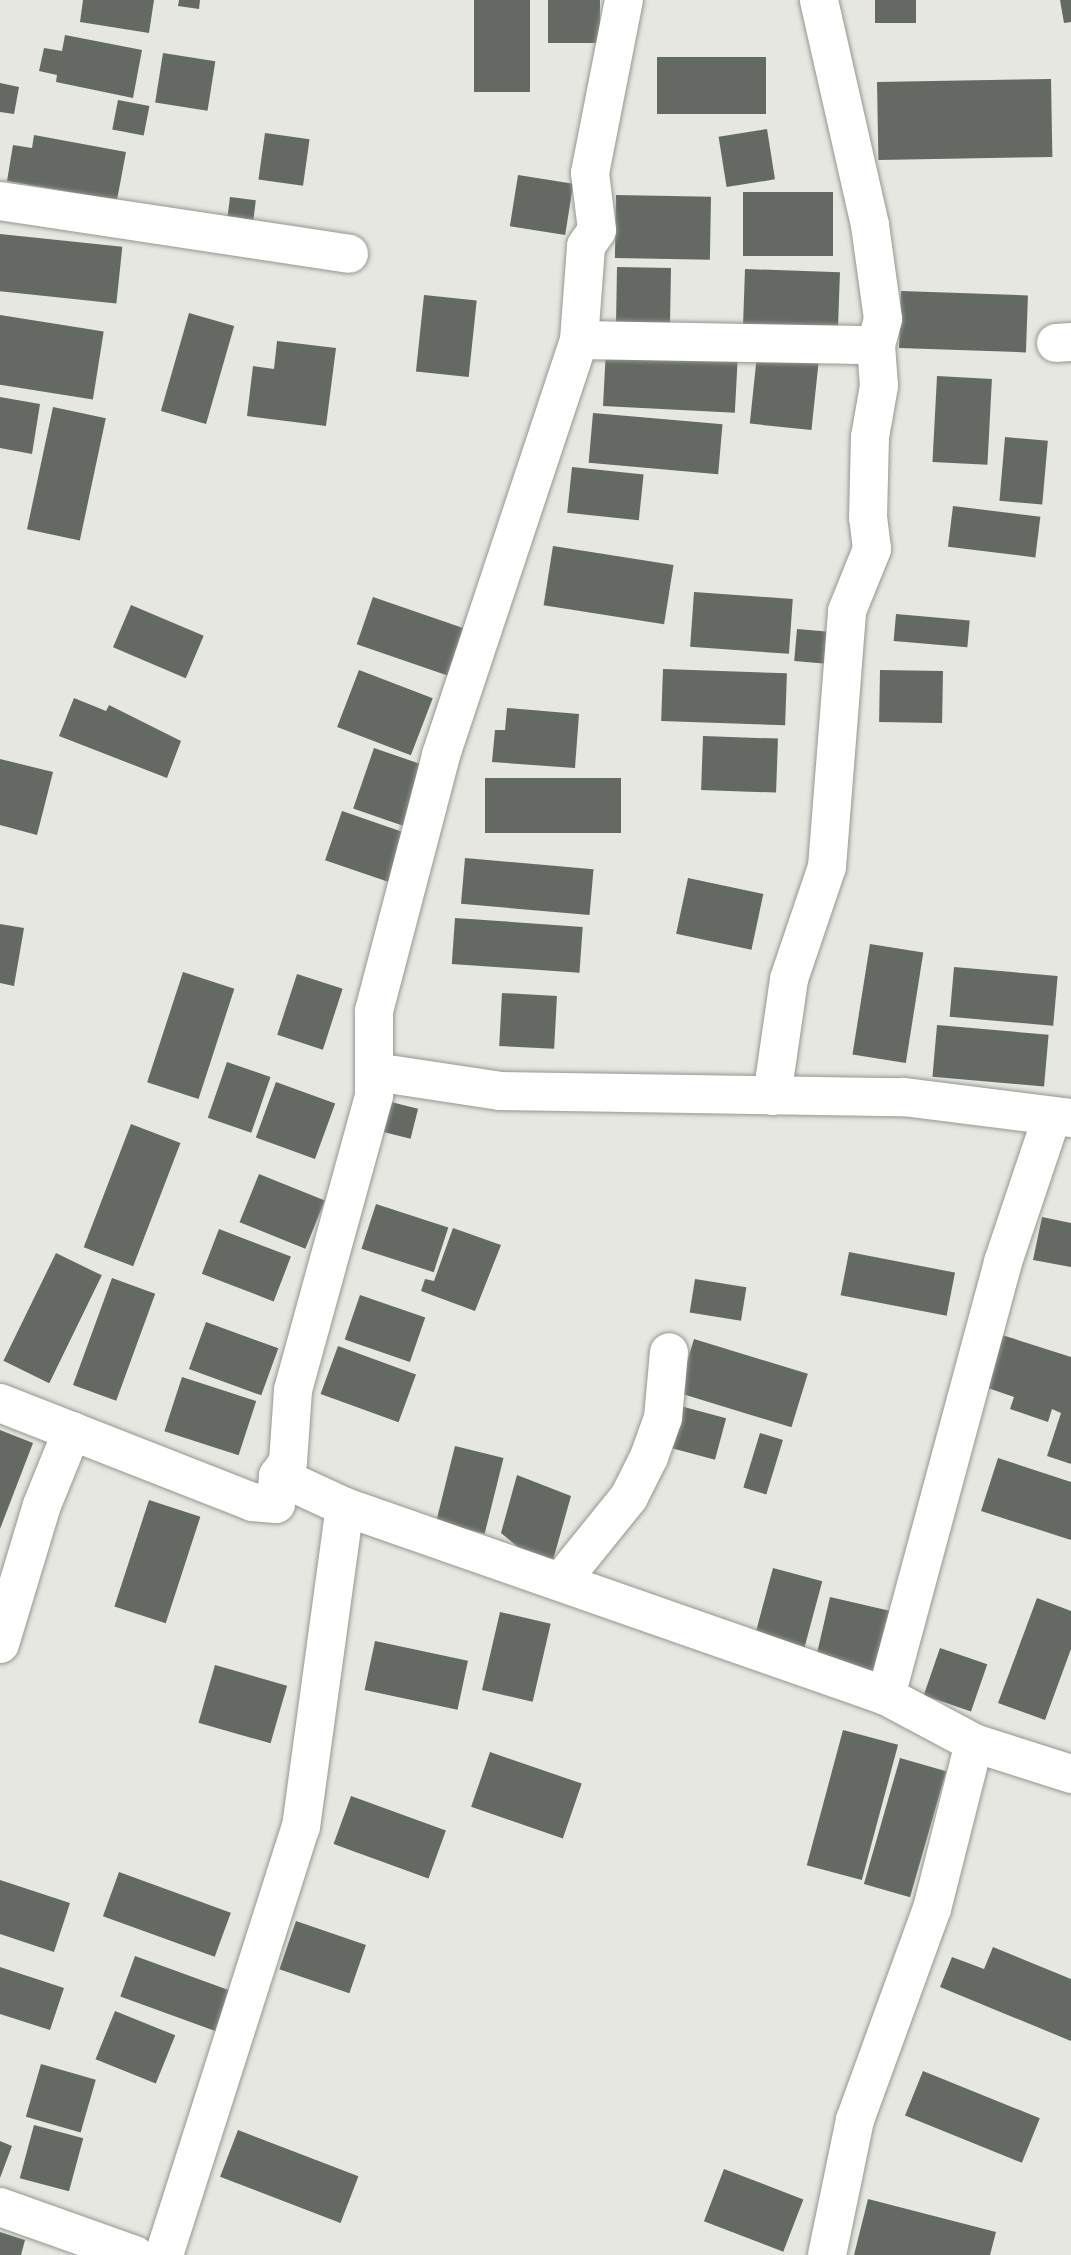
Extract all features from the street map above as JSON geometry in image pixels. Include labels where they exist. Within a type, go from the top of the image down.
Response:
[{"type":"street","points":[[0,1403],[252,1502],[276,1504],[278,1476],[288,1462],[293,1390],[374,1095],[374,1011],[441,755],[579,340],[586,246],[597,229],[590,173],[624,0]]},
{"type":"street","points":[[772,1096],[789,979],[827,867],[847,611],[872,549],[868,517],[870,437],[879,386],[876,345],[883,319],[870,225],[819,0]]},
{"type":"street","points":[[0,201],[349,254]]},
{"type":"street","points":[[579,340],[876,345]]},
{"type":"street","points":[[375,1072],[500,1091],[904,1097],[1061,1117],[1003,1262],[886,1696]]},
{"type":"street","points":[[562,1580],[629,1497],[649,1457],[663,1418],[669,1352]]},
{"type":"street","points":[[0,1644],[42,1506],[72,1431]]},
{"type":"street","points":[[278,1476],[345,1507],[562,1580],[886,1696],[974,1743],[1071,1774]]},
{"type":"street","points":[[164,2255],[301,1827],[345,1507]]},
{"type":"street","points":[[827,2255],[855,2120],[932,1909],[974,1743]]},
{"type":"street","points":[[0,2207],[135,2255]]},
{"type":"building","points":[[83,0],[154,0],[149,33],[80,22]]},
{"type":"building","points":[[179,0],[200,0],[199,9],[178,6]]},
{"type":"building","points":[[474,0],[530,0],[530,92],[474,92]]},
{"type":"building","points":[[548,0],[600,0],[600,43],[548,43]]},
{"type":"building","points":[[875,0],[916,0],[916,23],[875,23]]},
{"type":"building","points":[[1060,0],[1071,0],[1071,22],[1064,23]]},
{"type":"building","points":[[65,35],[142,50],[133,98],[56,82],[57,75],[39,71],[44,48],[62,51]]},
{"type":"building","points":[[163,53],[215,61],[208,111],[155,102]]},
{"type":"building","points":[[657,57],[766,57],[766,114],[657,114]]},
{"type":"building","points":[[1051,79],[1052,157],[878,160],[877,82]]},
{"type":"building","points":[[0,83],[19,87],[14,114],[0,112]]},
{"type":"building","points":[[118,100],[149,106],[144,136],[112,129]]},
{"type":"building","points":[[767,129],[775,179],[727,187],[719,137]]},
{"type":"building","points":[[265,133],[310,139],[303,186],[258,180]]},
{"type":"building","points":[[34,135],[126,152],[117,200],[7,181],[13,145],[32,148]]},
{"type":"building","points":[[518,175],[573,184],[565,235],[510,226]]},
{"type":"building","points":[[743,192],[833,192],[833,256],[743,256]]},
{"type":"building","points":[[616,195],[711,197],[710,260],[615,258]]},
{"type":"building","points":[[230,197],[256,200],[253,226],[227,223]]},
{"type":"building","points":[[0,234],[122,247],[116,304],[0,291]]},
{"type":"building","points":[[617,267],[671,268],[670,324],[616,323]]},
{"type":"building","points":[[745,269],[840,272],[838,329],[743,326]]},
{"type":"building","points":[[901,291],[1028,295],[1026,352],[899,348]]},
{"type":"building","points":[[424,295],[477,301],[469,377],[416,372]]},
{"type":"building","points":[[189,313],[234,326],[206,424],[161,411]]},
{"type":"building","points":[[0,315],[104,331],[93,400],[0,385]]},
{"type":"building","points":[[277,341],[336,348],[326,426],[247,416],[253,366],[274,369]]},
{"type":"building","points":[[606,349],[738,356],[735,413],[603,406]]},
{"type":"building","points":[[757,355],[819,361],[811,430],[750,424]]},
{"type":"building","points":[[937,376],[992,379],[987,465],[932,462]]},
{"type":"building","points":[[0,397],[40,404],[32,454],[0,448]]},
{"type":"building","points":[[53,407],[106,418],[80,540],[27,529]]},
{"type":"building","points":[[593,413],[723,424],[718,474],[589,463]]},
{"type":"building","points":[[1005,437],[1048,441],[1042,505],[999,501]]},
{"type":"building","points":[[572,467],[644,475],[639,520],[567,513]]},
{"type":"building","points":[[953,506],[1040,517],[1035,557],[948,547]]},
{"type":"building","points":[[553,546],[673,565],[664,624],[544,605]]},
{"type":"building","points":[[694,592],[793,599],[789,654],[690,647]]},
{"type":"building","points":[[373,597],[464,628],[447,676],[357,644]]},
{"type":"building","points":[[131,605],[204,636],[186,678],[113,647]]},
{"type":"building","points":[[896,614],[970,620],[967,647],[894,641]]},
{"type":"building","points":[[797,629],[835,632],[832,664],[794,661]]},
{"type":"building","points":[[663,669],[787,673],[785,725],[661,721]]},
{"type":"building","points":[[359,670],[433,698],[411,755],[337,727]]},
{"type":"building","points":[[880,670],[943,671],[942,723],[879,722]]},
{"type":"building","points":[[74,698],[106,711],[109,705],[181,741],[167,778],[59,736]]},
{"type":"building","points":[[507,708],[579,714],[575,768],[492,762],[495,730],[505,730]]},
{"type":"building","points":[[703,736],[778,739],[776,793],[701,790]]},
{"type":"building","points":[[374,748],[426,766],[405,826],[353,809]]},
{"type":"building","points":[[0,759],[53,772],[37,835],[0,825]]},
{"type":"building","points":[[485,778],[621,778],[621,833],[485,833]]},
{"type":"building","points":[[342,811],[410,834],[393,884],[325,860]]},
{"type":"building","points":[[465,858],[594,869],[589,915],[461,904]]},
{"type":"building","points":[[688,878],[763,894],[751,950],[676,934]]},
{"type":"building","points":[[455,918],[583,927],[579,973],[452,964]]},
{"type":"building","points":[[0,924],[24,928],[14,986],[0,983]]},
{"type":"building","points":[[870,944],[923,952],[906,1063],[852,1055]]},
{"type":"building","points":[[954,967],[1058,976],[1053,1026],[950,1017]]},
{"type":"building","points":[[183,972],[234,989],[199,1099],[147,1082]]},
{"type":"building","points":[[297,974],[343,989],[323,1050],[277,1035]]},
{"type":"building","points":[[502,993],[557,996],[554,1049],[499,1046]]},
{"type":"building","points":[[937,1025],[1049,1035],[1044,1087],[932,1077]]},
{"type":"building","points":[[227,1062],[270,1077],[251,1133],[208,1118]]},
{"type":"building","points":[[276,1082],[335,1104],[315,1159],[256,1137]]},
{"type":"building","points":[[387,1101],[418,1109],[411,1139],[380,1131]]},
{"type":"building","points":[[131,1124],[180,1143],[133,1266],[84,1247]]},
{"type":"building","points":[[259,1174],[325,1201],[305,1249],[240,1222]]},
{"type":"building","points":[[376,1204],[448,1227],[434,1272],[361,1249]]},
{"type":"building","points":[[1042,1217],[1071,1223],[1071,1267],[1033,1260]]},
{"type":"building","points":[[453,1228],[501,1245],[475,1311],[421,1291],[425,1279],[434,1281]]},
{"type":"building","points":[[219,1229],[291,1257],[274,1301],[202,1274]]},
{"type":"building","points":[[849,1252],[955,1273],[947,1316],[841,1295]]},
{"type":"building","points":[[56,1253],[102,1275],[49,1383],[3,1361]]},
{"type":"building","points":[[112,1278],[155,1294],[116,1401],[73,1385]]},
{"type":"building","points":[[695,1279],[746,1287],[741,1321],[690,1313]]},
{"type":"building","points":[[360,1295],[425,1317],[410,1362],[345,1339]]},
{"type":"building","points":[[206,1322],[278,1348],[261,1395],[189,1369]]},
{"type":"building","points":[[1002,1335],[1071,1357],[1071,1464],[1047,1456],[1061,1413],[1052,1409],[1048,1422],[1010,1409],[1014,1397],[985,1387]]},
{"type":"building","points":[[694,1339],[808,1374],[791,1427],[678,1393]]},
{"type":"building","points":[[338,1346],[416,1374],[399,1422],[321,1394]]},
{"type":"building","points":[[182,1377],[256,1401],[239,1455],[164,1431]]},
{"type":"building","points":[[673,1404],[726,1418],[715,1460],[662,1446]]},
{"type":"building","points":[[0,1430],[33,1443],[0,1529]]},
{"type":"building","points":[[760,1433],[783,1440],[766,1495],[743,1488]]},
{"type":"building","points":[[455,1446],[504,1458],[485,1534],[436,1522]]},
{"type":"building","points":[[998,1458],[1071,1482],[1071,1540],[981,1511]]},
{"type":"building","points":[[517,1475],[571,1496],[553,1560],[524,1552],[501,1533]]},
{"type":"building","points":[[149,1500],[200,1517],[166,1623],[114,1607]]},
{"type":"building","points":[[773,1568],[822,1581],[803,1655],[753,1641]]},
{"type":"building","points":[[830,1597],[889,1611],[873,1683],[813,1669]]},
{"type":"building","points":[[1037,1598],[1071,1611],[1071,1649],[1045,1720],[998,1703]]},
{"type":"building","points":[[500,1612],[551,1624],[533,1702],[482,1690]]},
{"type":"building","points":[[375,1641],[468,1661],[458,1710],[365,1690]]},
{"type":"building","points":[[940,1648],[987,1664],[971,1712],[924,1695]]},
{"type":"building","points":[[215,1665],[287,1686],[271,1743],[198,1723]]},
{"type":"building","points":[[843,1730],[898,1745],[862,1880],[807,1865]]},
{"type":"building","points":[[490,1752],[582,1784],[563,1838],[471,1807]]},
{"type":"building","points":[[900,1758],[946,1771],[910,1897],[864,1884]]},
{"type":"building","points":[[351,1796],[446,1831],[428,1878],[334,1844]]},
{"type":"building","points":[[119,1872],[231,1913],[215,1957],[103,1916]]},
{"type":"building","points":[[0,1880],[70,1903],[54,1952],[0,1934]]},
{"type":"building","points":[[296,1921],[366,1945],[349,1993],[279,1969]]},
{"type":"building","points":[[993,1947],[1071,1979],[1071,2041],[940,1987],[952,1957],[984,1969]]},
{"type":"building","points":[[135,1956],[230,1991],[215,2031],[120,1996]]},
{"type":"building","points":[[0,1967],[64,1988],[50,2030],[0,2014]]},
{"type":"building","points":[[115,2011],[175,2035],[156,2084],[96,2059]]},
{"type":"building","points":[[41,2064],[96,2080],[81,2133],[26,2117]]},
{"type":"building","points":[[923,2071],[1040,2118],[1022,2163],[905,2116]]},
{"type":"building","points":[[34,2125],[83,2138],[69,2191],[20,2178]]},
{"type":"building","points":[[238,2130],[358,2176],[341,2223],[220,2177]]},
{"type":"building","points":[[0,2141],[12,2146],[0,2178]]},
{"type":"building","points":[[724,2169],[803,2199],[783,2252],[704,2221]]},
{"type":"building","points":[[868,2199],[996,2232],[990,2255],[854,2255]]},
{"type":"building","points":[[0,2232],[25,2240],[21,2255],[0,2255]]}]
